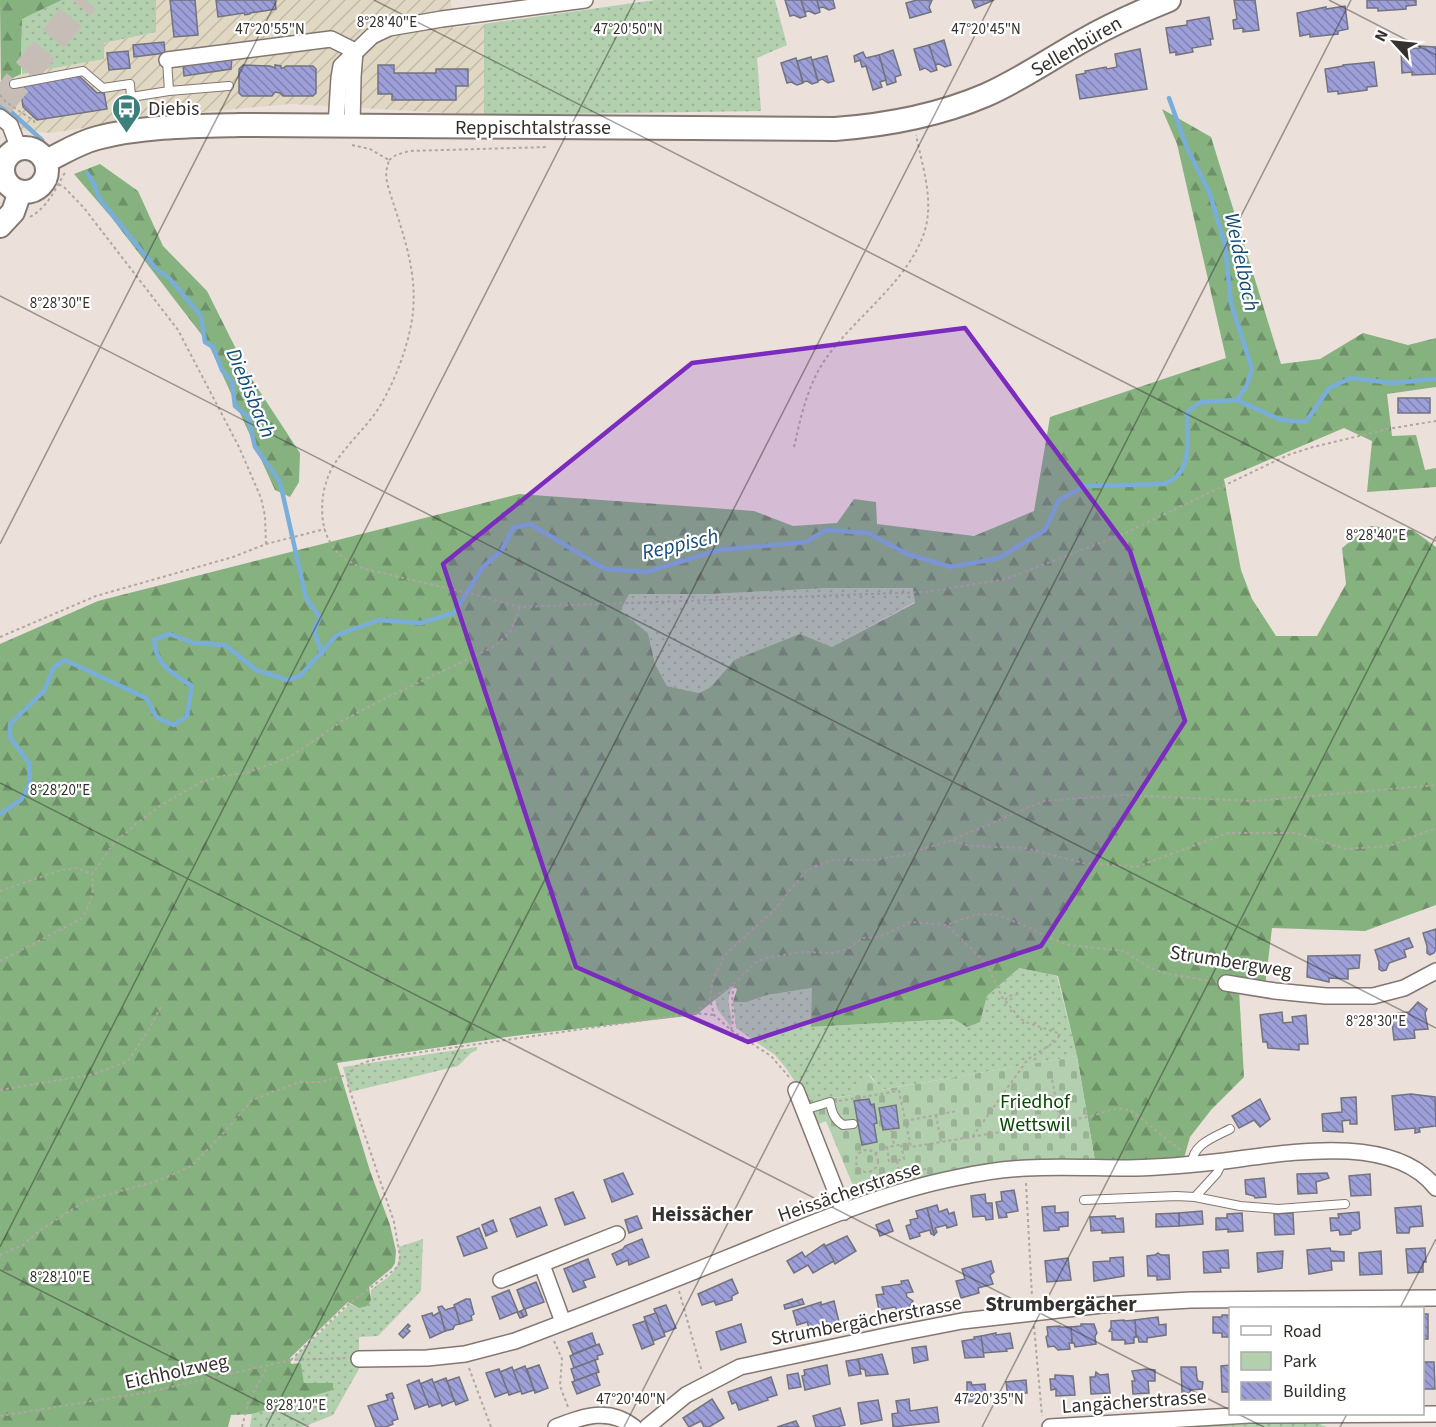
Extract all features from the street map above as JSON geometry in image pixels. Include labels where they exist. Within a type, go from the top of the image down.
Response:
[{"type":"main road","name":"Sellenbüren","points":[[1017,80],[1127,16],[1169,0]]},
{"type":"main road","name":"Reppischtalstrasse","points":[[20,192],[27,193],[39,188],[77,145],[98,138],[165,128],[241,125],[344,131],[835,129],[914,119],[957,107],[1017,80]]},
{"type":"main road","points":[[0,226],[13,212],[20,192],[6,182],[1,170],[6,159],[19,148],[38,152],[50,174]]},
{"type":"street","points":[[344,131],[339,78],[342,66],[372,36],[389,28],[442,19],[585,0]]},
{"type":"street","points":[[167,60],[331,39],[355,51]]},
{"type":"street","points":[[344,131],[355,51]]},
{"type":"street","points":[[0,117],[10,125],[19,148]]},
{"type":"street","name":"Strumbergweg","points":[[1226,983],[1326,996],[1373,996],[1404,988],[1436,971]]},
{"type":"street","points":[[796,1090],[844,1212]]},
{"type":"street","name":"Heissächerstrasse","points":[[359,1359],[427,1358],[465,1354],[515,1341],[844,1212],[945,1180],[1002,1170],[1026,1167],[1130,1168],[1340,1151],[1381,1155],[1431,1172],[1436,1188]]},
{"type":"street","points":[[501,1281],[617,1234]]},
{"type":"street","points":[[542,1265],[563,1322]]},
{"type":"street","name":"Strumbergächerstrasse","points":[[647,1427],[686,1395],[740,1367],[962,1321],[1026,1312],[1191,1299],[1436,1298]]},
{"type":"street","points":[[556,1427],[584,1416],[607,1414],[625,1420],[634,1427]]},
{"type":"street","name":"Langächerstrasse","points":[[1046,1423],[1249,1415],[1342,1421],[1423,1415]]},
{"type":"lane","points":[[167,60],[169,91]]},
{"type":"lane","points":[[14,84],[83,70],[104,88],[130,84],[131,97],[229,86]]},
{"type":"lane","points":[[804,1110],[830,1102],[837,1121],[843,1125],[853,1124]]},
{"type":"lane","points":[[1192,1164],[1192,1158],[1201,1144],[1230,1129]]},
{"type":"lane","points":[[1195,1197],[1217,1173],[1223,1161]]},
{"type":"lane","points":[[1084,1200],[1176,1196],[1195,1197],[1240,1206],[1278,1209],[1345,1204]]},
{"type":"path","points":[[0,95],[35,125]]},
{"type":"path","points":[[794,447],[813,380],[826,358],[902,270],[914,254],[925,229],[927,187],[914,119]]},
{"type":"path","points":[[344,131],[389,160],[386,172],[387,183],[414,280],[414,303],[404,353],[394,380],[368,423],[335,462],[323,493],[325,529],[330,543],[339,555],[351,564],[365,569],[520,607],[925,592],[1006,579],[1123,534],[1288,455],[1388,429],[1436,421]]},
{"type":"path","points":[[50,174],[72,165]]},
{"type":"path","points":[[26,219],[42,209],[52,197],[50,174]]},
{"type":"path","points":[[50,174],[69,192],[113,244],[178,330],[239,447],[261,498],[265,516],[266,544]]},
{"type":"path","points":[[0,638],[96,596],[233,557],[266,544],[325,529]]},
{"type":"path","points":[[0,961],[81,919],[89,907],[95,888],[92,874],[114,843],[160,806],[201,782],[246,773],[290,757],[342,722],[380,701],[495,646],[510,632],[520,607]]},
{"type":"path","points":[[714,1016],[710,999],[713,979],[725,955],[776,909],[804,873],[832,860],[873,860],[904,855],[952,840],[1044,801],[1122,795],[1254,801],[1436,784]]},
{"type":"path","points":[[952,840],[971,846],[1026,848],[1083,863],[1136,867],[1228,833],[1296,833],[1346,849],[1389,846],[1436,828]]},
{"type":"path","points":[[0,891],[61,870],[77,868],[92,874]]},
{"type":"path","name":"Strumbergweg","points":[[695,1013],[710,999],[735,983],[755,963],[765,958],[801,952],[835,953],[849,948],[863,938],[879,937],[910,922],[947,925],[977,914],[998,915],[1069,945],[1124,951],[1150,968],[1168,974],[1226,983]]},
{"type":"path","points":[[947,925],[986,963],[1005,1000],[1022,1020],[1058,1033],[1059,1036],[1056,1041],[1028,1059],[973,1136]]},
{"type":"path","points":[[731,1030],[733,1021],[730,1002],[735,983]]},
{"type":"path","points":[[1005,1000],[1009,996],[1019,994]]},
{"type":"path","points":[[0,1090],[94,1074],[128,1061],[162,1005]]},
{"type":"path","points":[[291,1360],[346,1306],[399,1265],[400,1246],[394,1222],[348,1085],[350,1074],[356,1066],[369,1060],[394,1056],[695,1013],[714,1016],[771,1056],[786,1071],[796,1090]]},
{"type":"path","points":[[0,1255],[23,1245],[39,1231],[84,1201],[160,1180],[190,1166],[221,1136],[252,1100],[299,1082],[320,1082],[350,1074]]},
{"type":"path","points":[[1051,1074],[1060,1122]]},
{"type":"path","points":[[830,1102],[899,1091],[911,1147],[1088,1117],[1113,1108],[1125,1108],[1133,1112],[1171,1143]]},
{"type":"path","points":[[905,1121],[957,1111]]},
{"type":"path","points":[[936,1115],[941,1142]]},
{"type":"path","points":[[891,1129],[894,1145]]},
{"type":"path","points":[[875,1154],[882,1148],[910,1143]]},
{"type":"path","points":[[887,1147],[889,1162],[897,1161],[904,1159],[901,1144]]},
{"type":"path","points":[[866,1151],[875,1154],[878,1163],[872,1171],[859,1169],[856,1160],[858,1155],[866,1151]]},
{"type":"path","points":[[897,1161],[899,1172]]},
{"type":"path","points":[[1026,1180],[1032,1299]]},
{"type":"path","points":[[676,1279],[704,1384]]},
{"type":"path","points":[[1034,1318],[1046,1423]]},
{"type":"path","points":[[553,1337],[562,1359],[560,1386],[569,1410]]},
{"type":"path","name":"Eichholzweg","points":[[0,1416],[148,1392],[291,1360],[359,1359]]},
{"type":"path","points":[[242,1427],[248,1403],[268,1365]]},
{"type":"path","points":[[468,1366],[491,1427]]},
{"type":"highlighted area","points":[[965,328],[1130,551],[1185,721],[1041,946],[748,1042],[576,967],[443,564],[692,363]]},
{"type":"shaded area","points":[[156,0],[451,0],[453,28],[484,24],[484,115],[290,104],[170,115],[50,133],[2,129],[0,131],[0,92],[21,74],[104,59],[104,43],[156,32]]},
{"type":"green space","points":[[0,0],[62,0],[22,19],[21,74],[1,84]]},
{"type":"green space","points":[[62,0],[156,0],[156,32],[104,43],[104,59],[22,74],[22,19]]},
{"type":"green space","points":[[655,0],[775,0],[787,45],[757,58],[761,111],[484,115],[484,24]]},
{"type":"green space","points":[[1162,109],[1211,137],[1281,364],[1320,359],[1363,333],[1408,345],[1436,338],[1436,387],[1387,394],[1392,436],[1416,435],[1425,470],[1436,468],[1436,487],[1367,492],[1372,441],[1344,428],[1224,479],[1241,570],[1252,599],[1276,636],[1317,636],[1346,584],[1342,548],[1370,526],[1413,530],[1436,547],[1436,905],[1365,931],[1272,928],[1265,986],[1239,990],[1244,1077],[1211,1110],[1190,1137],[1184,1158],[1095,1161],[1077,1056],[1058,976],[1019,968],[987,996],[980,1022],[967,1027],[954,1019],[811,1027],[812,988],[767,995],[747,1002],[733,1002],[737,989],[732,986],[696,1015],[514,1036],[337,1063],[370,1171],[390,1225],[396,1251],[392,1268],[369,1287],[371,1300],[367,1306],[359,1308],[348,1302],[290,1358],[291,1364],[301,1363],[304,1383],[333,1383],[333,1390],[252,1414],[231,1415],[228,1427],[0,1427],[0,644],[98,601],[519,494],[754,511],[793,526],[837,523],[854,499],[876,502],[877,524],[974,536],[1034,511],[1050,417],[1226,358],[1177,144]],"holes":[[[913,588],[915,603],[832,647],[800,634],[734,660],[711,687],[699,693],[667,686],[655,664],[648,633],[620,611],[629,594]]]},
{"type":"green space","points":[[100,164],[138,191],[163,246],[207,291],[249,375],[300,453],[299,482],[290,497],[275,490],[208,343],[111,217],[74,174]]},
{"type":"green space","points":[[829,588],[914,588],[915,602],[832,647],[800,635],[734,660],[711,687],[699,693],[667,686],[655,664],[648,633],[619,611],[628,594],[711,594]]},
{"type":"green space","points":[[1019,968],[1057,976],[1077,1056],[880,1090],[868,1074],[857,1083],[852,1095],[813,1101],[807,1100],[775,1055],[736,1028],[733,1002],[747,1002],[767,995],[812,988],[812,1027],[954,1019],[980,1022],[987,996]]},
{"type":"green space","points":[[733,986],[729,999],[731,1027],[718,1010],[715,999]]},
{"type":"green space","points":[[477,1047],[477,1050],[458,1066],[350,1092],[343,1067]]},
{"type":"green space","name":"Friedhof Wettswil","points":[[1077,1056],[1095,1161],[969,1167],[918,1179],[863,1197],[854,1188],[826,1121],[816,1125],[807,1100],[824,1100],[852,1095],[857,1083],[868,1074],[881,1090]]},
{"type":"green space","points":[[423,1239],[421,1291],[378,1336],[359,1337],[359,1369],[333,1415],[303,1427],[250,1427],[252,1414],[333,1390],[333,1383],[304,1383],[301,1363],[294,1358],[350,1304],[359,1308],[371,1300],[371,1290],[396,1268],[399,1247]]},
{"type":"green space","points":[[1321,1422],[1321,1425],[1327,1427],[1148,1427]]},
{"type":"building","points":[[170,0],[195,0],[198,35],[174,37]]},
{"type":"building","points":[[216,0],[275,0],[276,9],[218,17]]},
{"type":"building","points":[[785,0],[801,0],[806,16],[800,18],[790,16]]},
{"type":"building","points":[[801,0],[817,0],[820,12],[815,14],[805,12]]},
{"type":"building","points":[[817,0],[833,0],[835,8],[829,10],[819,8]]},
{"type":"building","points":[[932,0],[929,7],[931,12],[910,18],[906,3]]},
{"type":"building","points":[[972,0],[994,0],[975,8]]},
{"type":"building","points":[[1234,0],[1255,0],[1259,30],[1243,32],[1243,28],[1234,29],[1233,20],[1237,19]]},
{"type":"building","points":[[1367,0],[1416,0],[1416,5],[1406,6],[1406,9],[1378,11],[1378,8],[1367,8]]},
{"type":"building","points":[[1345,6],[1348,29],[1338,31],[1338,34],[1300,36],[1297,13]]},
{"type":"building","points":[[1209,17],[1213,39],[1210,39],[1211,45],[1192,48],[1193,52],[1176,55],[1176,52],[1170,53],[1166,28],[1187,25],[1187,21]]},
{"type":"building","points":[[944,40],[951,65],[945,67],[935,65],[929,45]]},
{"type":"building","points":[[164,42],[165,53],[134,57],[133,45]]},
{"type":"building","points":[[929,45],[937,70],[931,72],[925,68],[920,70],[914,49]]},
{"type":"building","points":[[1419,46],[1436,47],[1436,74],[1402,73],[1401,49],[1420,48]]},
{"type":"building","points":[[1140,49],[1147,89],[1080,99],[1076,75],[1086,73],[1085,71],[1117,67],[1115,54]]},
{"type":"building","points":[[893,50],[901,75],[895,77],[896,82],[887,85],[879,55]]},
{"type":"building","points":[[128,51],[130,68],[109,70],[107,53]]},
{"type":"building","points":[[863,52],[866,58],[879,55],[886,80],[880,82],[882,87],[873,90],[866,66],[862,67],[860,60],[855,62],[854,56]]},
{"type":"building","points":[[827,56],[834,81],[828,83],[822,79],[818,81],[812,60]]},
{"type":"building","points":[[232,57],[231,69],[184,76],[183,64]]},
{"type":"building","points":[[811,57],[818,82],[812,84],[807,81],[803,82],[797,61]]},
{"type":"building","points":[[796,58],[803,83],[797,85],[787,83],[781,63]]},
{"type":"building","points":[[1374,62],[1377,86],[1367,87],[1367,90],[1338,94],[1338,91],[1328,92],[1325,69]]},
{"type":"building","points":[[243,65],[275,68],[275,65],[281,68],[313,66],[316,69],[316,93],[313,96],[283,96],[275,92],[272,96],[242,96],[239,93],[239,69]]},
{"type":"building","points":[[378,65],[394,65],[394,73],[436,73],[436,69],[468,69],[468,86],[456,86],[456,100],[392,100],[392,94],[378,94]]},
{"type":"building","points":[[79,76],[97,93],[104,92],[107,109],[37,120],[23,107],[20,85]]},
{"type":"building","points":[[1398,398],[1430,398],[1430,413],[1398,413]]},
{"type":"building","points":[[1436,929],[1436,949],[1430,955],[1427,953],[1423,933]]},
{"type":"building","points":[[1409,938],[1413,947],[1404,950],[1406,957],[1389,963],[1386,970],[1379,969],[1375,950]]},
{"type":"building","points":[[1360,955],[1359,968],[1348,969],[1348,979],[1329,978],[1329,982],[1307,977],[1308,956]]},
{"type":"building","points":[[1418,1002],[1427,1009],[1425,1013],[1428,1029],[1414,1030],[1415,1038],[1394,1040],[1392,1021],[1394,1021],[1394,1014],[1409,1012]]},
{"type":"building","points":[[1282,1012],[1283,1023],[1293,1022],[1292,1017],[1306,1015],[1308,1044],[1299,1044],[1299,1050],[1268,1048],[1267,1042],[1263,1042],[1260,1015]]},
{"type":"building","points":[[1411,1094],[1435,1097],[1436,1126],[1419,1128],[1420,1132],[1415,1133],[1415,1128],[1395,1130],[1392,1096]]},
{"type":"building","points":[[1356,1097],[1357,1124],[1350,1124],[1350,1120],[1342,1121],[1343,1132],[1323,1131],[1322,1114],[1342,1112],[1341,1098]]},
{"type":"building","points":[[869,1099],[871,1105],[874,1104],[877,1142],[862,1145],[854,1101]]},
{"type":"building","points":[[1260,1099],[1270,1119],[1260,1127],[1254,1120],[1239,1128],[1232,1116]]},
{"type":"building","points":[[896,1105],[899,1128],[883,1130],[879,1108]]},
{"type":"building","points":[[623,1173],[633,1194],[612,1202],[604,1180]]},
{"type":"building","points":[[1327,1173],[1329,1178],[1316,1182],[1317,1193],[1298,1194],[1297,1174]]},
{"type":"building","points":[[1370,1174],[1371,1195],[1351,1196],[1349,1176]]},
{"type":"building","points":[[1264,1178],[1266,1197],[1255,1198],[1246,1194],[1245,1180]]},
{"type":"building","points":[[1014,1190],[1018,1211],[1006,1213],[1007,1217],[999,1218],[996,1202],[1002,1201],[1001,1192]]},
{"type":"building","points":[[573,1192],[585,1218],[565,1225],[555,1199]]},
{"type":"building","points":[[985,1194],[986,1203],[992,1203],[993,1219],[986,1220],[985,1216],[973,1217],[971,1196]]},
{"type":"building","points":[[937,1205],[939,1212],[947,1209],[949,1214],[954,1212],[957,1225],[935,1228],[937,1232],[934,1235],[927,1208]]},
{"type":"building","points":[[1055,1206],[1055,1213],[1068,1212],[1068,1226],[1059,1227],[1059,1230],[1044,1231],[1042,1207]]},
{"type":"building","points":[[1421,1206],[1423,1226],[1410,1227],[1409,1233],[1397,1233],[1395,1208]]},
{"type":"building","points":[[540,1207],[547,1225],[517,1237],[510,1219]]},
{"type":"building","points":[[927,1208],[934,1235],[930,1230],[910,1239],[906,1226],[911,1224],[910,1220],[918,1218],[916,1211]]},
{"type":"building","points":[[1202,1211],[1203,1224],[1179,1226],[1179,1213]]},
{"type":"building","points":[[1359,1212],[1360,1228],[1351,1231],[1351,1234],[1340,1235],[1339,1230],[1331,1231],[1330,1218],[1339,1218],[1338,1214]]},
{"type":"building","points":[[1179,1213],[1179,1226],[1156,1227],[1156,1214]]},
{"type":"building","points":[[1242,1213],[1243,1231],[1216,1230],[1216,1218],[1227,1218],[1227,1214]]},
{"type":"building","points":[[1293,1213],[1294,1234],[1275,1235],[1274,1214]]},
{"type":"building","points":[[637,1216],[642,1228],[629,1233],[625,1220]]},
{"type":"building","points":[[1115,1216],[1116,1219],[1123,1218],[1124,1232],[1091,1231],[1090,1217]]},
{"type":"building","points":[[493,1220],[497,1231],[486,1236],[482,1225]]},
{"type":"building","points":[[889,1220],[893,1231],[880,1236],[876,1225]]},
{"type":"building","points":[[479,1228],[487,1248],[464,1256],[457,1237]]},
{"type":"building","points":[[847,1236],[856,1251],[835,1264],[825,1246]]},
{"type":"building","points":[[642,1239],[649,1257],[629,1265],[628,1260],[617,1265],[612,1254]]},
{"type":"building","points":[[824,1244],[834,1261],[813,1273],[808,1265],[794,1273],[787,1261],[802,1252],[805,1257]]},
{"type":"building","points":[[1330,1248],[1331,1251],[1344,1252],[1344,1261],[1331,1261],[1332,1270],[1309,1274],[1307,1250]]},
{"type":"building","points":[[1425,1248],[1426,1262],[1423,1262],[1423,1272],[1408,1273],[1406,1249]]},
{"type":"building","points":[[1228,1250],[1229,1268],[1220,1268],[1221,1272],[1204,1273],[1203,1252]]},
{"type":"building","points":[[1283,1251],[1282,1268],[1258,1272],[1257,1253]]},
{"type":"building","points":[[1381,1251],[1382,1274],[1360,1275],[1359,1253]]},
{"type":"building","points":[[1158,1253],[1169,1255],[1170,1279],[1157,1280],[1157,1276],[1148,1276],[1147,1256]]},
{"type":"building","points":[[1123,1257],[1124,1276],[1094,1281],[1093,1262],[1110,1261],[1110,1258]]},
{"type":"building","points":[[1068,1258],[1071,1280],[1047,1282],[1045,1261]]},
{"type":"building","points":[[588,1259],[595,1277],[583,1281],[586,1287],[573,1292],[564,1269]]},
{"type":"building","points":[[991,1261],[994,1272],[990,1275],[993,1284],[978,1288],[979,1293],[961,1298],[956,1281],[965,1279],[962,1269]]},
{"type":"building","points":[[732,1279],[738,1293],[732,1296],[732,1300],[716,1305],[714,1301],[702,1305],[698,1294]]},
{"type":"building","points":[[908,1280],[913,1292],[906,1293],[907,1297],[913,1301],[907,1310],[898,1311],[895,1307],[879,1310],[876,1295],[884,1294],[882,1287],[902,1284],[901,1281]]},
{"type":"building","points":[[536,1282],[544,1302],[525,1309],[527,1315],[523,1317],[521,1311],[524,1309],[517,1290]]},
{"type":"building","points":[[509,1290],[518,1312],[521,1311],[523,1317],[520,1318],[517,1312],[500,1319],[492,1297]]},
{"type":"building","points":[[470,1299],[474,1314],[471,1316],[472,1320],[460,1324],[454,1305]]},
{"type":"building","points":[[802,1299],[804,1304],[785,1309],[784,1305]]},
{"type":"building","points":[[834,1301],[839,1322],[810,1330],[807,1322],[797,1325],[793,1311],[821,1302],[821,1305]]},
{"type":"building","points":[[666,1305],[676,1328],[663,1333],[654,1309]]},
{"type":"building","points":[[442,1306],[445,1310],[455,1307],[460,1324],[455,1325],[453,1329],[445,1331],[438,1307]]},
{"type":"building","points":[[440,1312],[445,1331],[430,1338],[422,1316],[432,1313],[433,1316]]},
{"type":"building","points":[[656,1313],[665,1336],[653,1341],[644,1317]]},
{"type":"building","points":[[1424,1314],[1428,1314],[1428,1339],[1424,1339]]},
{"type":"building","points":[[1222,1315],[1229,1315],[1229,1337],[1222,1337],[1222,1333],[1213,1333],[1213,1317],[1222,1317]]},
{"type":"building","points":[[1158,1317],[1159,1325],[1166,1324],[1166,1335],[1147,1338],[1147,1342],[1139,1342],[1136,1337],[1135,1320]]},
{"type":"building","points":[[1135,1320],[1134,1343],[1125,1344],[1125,1340],[1112,1340],[1112,1332],[1109,1331],[1111,1321]]},
{"type":"building","points":[[645,1321],[654,1344],[642,1349],[633,1325]]},
{"type":"building","points":[[408,1324],[410,1326],[407,1329],[410,1331],[403,1338],[399,1334]]},
{"type":"building","points":[[741,1324],[746,1342],[721,1350],[716,1332]]},
{"type":"building","points":[[1081,1324],[1094,1324],[1097,1333],[1096,1344],[1075,1347],[1072,1343],[1071,1327],[1081,1326]]},
{"type":"building","points":[[1047,1327],[1071,1327],[1070,1349],[1058,1350],[1054,1346],[1048,1347]]},
{"type":"building","points":[[592,1333],[596,1345],[573,1354],[568,1342]]},
{"type":"building","points":[[996,1333],[996,1335],[1010,1333],[1013,1348],[1006,1349],[1007,1351],[983,1353],[981,1336]]},
{"type":"building","points":[[981,1336],[984,1357],[965,1358],[962,1341]]},
{"type":"building","points":[[599,1344],[603,1354],[597,1356],[598,1359],[574,1368],[570,1356]]},
{"type":"building","points":[[926,1346],[928,1360],[914,1363],[912,1348]]},
{"type":"building","points":[[882,1354],[888,1374],[866,1376],[865,1370],[860,1368],[858,1359]]},
{"type":"building","points":[[858,1359],[861,1374],[849,1376],[846,1361]]},
{"type":"building","points":[[595,1360],[599,1372],[575,1381],[571,1369]]},
{"type":"building","points":[[1424,1362],[1434,1362],[1435,1389],[1424,1389]]},
{"type":"building","points":[[539,1365],[548,1388],[535,1393],[527,1369]]},
{"type":"building","points":[[827,1365],[830,1384],[805,1390],[802,1376],[805,1375],[804,1370]]},
{"type":"building","points":[[1229,1365],[1229,1392],[1222,1392],[1221,1366]]},
{"type":"building","points":[[525,1366],[534,1390],[522,1394],[513,1371]]},
{"type":"building","points":[[512,1367],[521,1391],[509,1395],[500,1372]]},
{"type":"building","points":[[1181,1367],[1196,1367],[1198,1381],[1203,1382],[1202,1389],[1182,1393]]},
{"type":"building","points":[[499,1369],[508,1392],[495,1397],[486,1373]]},
{"type":"building","points":[[1155,1370],[1155,1381],[1148,1381],[1149,1393],[1133,1394],[1132,1381],[1135,1381],[1132,1371]]},
{"type":"building","points":[[1096,1372],[1100,1375],[1108,1374],[1110,1393],[1091,1394],[1090,1377],[1095,1377]]},
{"type":"building","points":[[596,1373],[600,1385],[577,1394],[572,1382]]},
{"type":"building","points":[[798,1373],[801,1387],[789,1389],[787,1375]]},
{"type":"building","points":[[1055,1375],[1073,1376],[1075,1395],[1056,1396],[1056,1389],[1051,1390],[1050,1379],[1055,1379]]},
{"type":"building","points":[[459,1377],[468,1400],[456,1405],[447,1381]]},
{"type":"building","points":[[771,1377],[777,1395],[739,1410],[736,1402],[732,1404],[728,1392]]},
{"type":"building","points":[[446,1378],[454,1401],[442,1406],[433,1383]]},
{"type":"building","points":[[432,1379],[441,1403],[429,1407],[420,1384]]},
{"type":"building","points":[[419,1380],[428,1404],[415,1409],[407,1385]]},
{"type":"building","points":[[1026,1380],[1027,1393],[1019,1393],[1019,1397],[1008,1398],[1006,1382]]},
{"type":"building","points":[[967,1382],[971,1382],[972,1385],[985,1384],[986,1396],[977,1397],[978,1401],[967,1402]]},
{"type":"building","points":[[392,1393],[398,1419],[386,1427],[376,1427],[368,1406],[388,1400],[386,1395]]},
{"type":"building","points":[[712,1399],[724,1418],[709,1427],[704,1427],[701,1421],[689,1427],[683,1418]]},
{"type":"building","points":[[909,1399],[910,1411],[937,1407],[939,1422],[893,1427],[892,1414],[898,1413],[896,1401]]},
{"type":"building","points":[[878,1400],[882,1420],[861,1424],[858,1403]]},
{"type":"building","points":[[840,1408],[845,1425],[816,1427],[813,1416]]},
{"type":"building","points":[[796,1421],[799,1427],[777,1427]]},
{"type":"waterway","name":"Weidelbach","points":[[1169,98],[1187,148],[1210,194],[1225,245],[1231,303],[1252,369],[1247,385],[1237,400]]},
{"type":"waterway","name":"Diebisbach","points":[[0,107],[11,112],[42,140]]},
{"type":"waterway","name":"Diebisbach","points":[[87,173],[99,198],[157,270],[169,278],[201,316],[205,342],[213,347],[222,370],[232,382],[235,406],[248,417],[255,447],[280,482],[306,598],[320,617],[314,630],[322,654]]},
{"type":"waterway","name":"Reppisch","points":[[0,814],[21,800],[30,784],[29,763],[10,737],[10,724],[44,691],[54,667],[65,660],[146,698],[157,718],[174,725],[187,716],[192,686],[166,668],[158,656],[154,640],[169,634],[194,643],[225,645],[256,670],[287,680],[300,676],[337,635],[379,620],[421,623],[454,613],[483,567],[502,550],[513,528],[530,524],[605,569],[646,572],[719,550],[806,542],[826,530],[868,533],[907,554],[951,567],[999,558],[1045,530],[1059,500],[1085,486],[1164,484],[1174,479],[1180,472],[1187,454],[1187,412],[1201,402],[1237,400],[1281,420],[1306,422],[1329,388],[1351,378],[1392,383],[1436,379]]},
{"type":"tunnel","points":[[0,104],[85,0]]},
{"type":"place","name":"Diebis","points":[[127,134]]},
{"type":"district","name":"Heissächer","points":[[702,1214]]},
{"type":"district","name":"Strumbergächer","points":[[1061,1304]]}]
